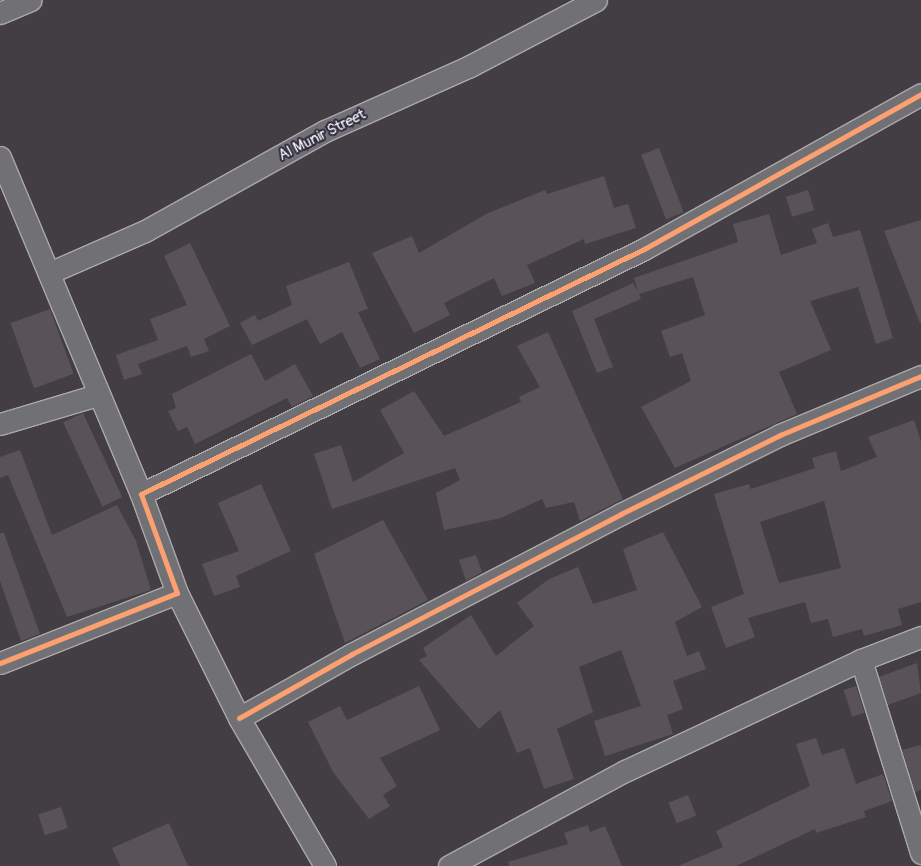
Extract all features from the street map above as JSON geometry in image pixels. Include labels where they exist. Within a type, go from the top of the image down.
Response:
[{"type":"street","points":[[0,13],[30,0]]},
{"type":"street","name":"Al Munir Street","points":[[48,273],[145,231],[325,131],[470,66],[596,0]]},
{"type":"street","points":[[141,494],[644,248],[921,94]]},
{"type":"street","points":[[0,157],[97,395],[141,494],[176,593],[238,718],[325,866]]},
{"type":"street","points":[[238,718],[352,654],[621,514],[780,435],[921,376]]},
{"type":"street","points":[[0,424],[97,395]]},
{"type":"street","points":[[0,663],[176,593]]},
{"type":"street","points":[[449,866],[626,771],[861,660],[921,637]]},
{"type":"street","points":[[861,660],[892,773],[921,853]]},
{"type":"building","points":[[659,148],[684,212],[666,219],[641,155]]},
{"type":"building","points":[[604,176],[614,208],[628,204],[636,228],[585,244],[584,239],[527,265],[535,283],[502,296],[494,278],[444,303],[450,315],[414,333],[372,253],[412,236],[419,253],[486,214],[545,190],[547,194]]},
{"type":"building","points":[[808,190],[814,210],[792,217],[786,197]]},
{"type":"building","points":[[769,214],[781,255],[817,243],[812,229],[828,223],[833,237],[860,230],[893,338],[876,344],[858,287],[810,301],[831,350],[779,372],[797,414],[675,468],[641,407],[691,381],[682,353],[670,357],[661,331],[705,315],[693,277],[639,294],[641,299],[594,319],[613,367],[597,373],[572,311],[633,283],[638,292],[634,278],[738,242],[733,224]]},
{"type":"building","points":[[921,220],[921,323],[920,323],[884,231]]},
{"type":"building","points":[[190,243],[230,326],[204,339],[209,351],[191,357],[187,346],[138,364],[142,374],[124,380],[116,355],[158,340],[150,319],[187,305],[164,256]]},
{"type":"building","points":[[349,262],[368,309],[358,312],[380,359],[360,368],[342,332],[320,344],[307,319],[252,345],[240,323],[255,315],[258,321],[292,305],[286,286]]},
{"type":"building","points":[[50,309],[74,374],[34,388],[11,323]]},
{"type":"building","points":[[548,332],[623,499],[580,521],[574,502],[546,508],[542,499],[501,518],[444,530],[436,493],[460,480],[455,468],[332,509],[314,454],[341,445],[353,482],[404,453],[380,410],[414,391],[444,436],[521,402],[519,397],[540,387],[517,346]]},
{"type":"building","points":[[251,354],[265,381],[295,364],[313,396],[292,407],[287,398],[195,444],[187,427],[178,431],[168,411],[176,408],[172,394]]},
{"type":"building","points":[[83,413],[122,497],[102,507],[63,422]]},
{"type":"building","points":[[914,420],[921,441],[921,602],[898,609],[902,625],[864,636],[862,629],[833,637],[828,619],[811,623],[805,602],[748,618],[755,637],[726,648],[711,607],[744,594],[714,494],[749,484],[751,489],[815,468],[812,458],[836,451],[841,471],[877,457],[868,437]],"holes":[[[824,501],[841,568],[779,583],[760,522]]]},
{"type":"building","points":[[20,450],[52,535],[117,505],[136,541],[151,590],[67,617],[8,475],[0,478],[0,457]]},
{"type":"building","points":[[261,484],[291,551],[236,576],[240,587],[214,596],[202,564],[239,551],[218,503]]},
{"type":"building","points":[[383,520],[428,600],[345,643],[314,554]]},
{"type":"building","points":[[663,532],[702,607],[675,622],[687,656],[699,651],[706,669],[673,681],[683,709],[667,715],[673,734],[605,756],[594,721],[641,706],[621,650],[579,667],[593,712],[557,729],[574,779],[544,789],[530,748],[517,753],[500,710],[479,729],[419,660],[427,656],[423,648],[471,615],[496,656],[534,626],[517,603],[549,579],[578,567],[593,604],[637,590],[623,549]]},
{"type":"building","points":[[0,533],[4,533],[40,634],[21,641],[0,581]]},
{"type":"building","points":[[476,555],[482,572],[466,581],[459,560]]},
{"type":"building","points":[[917,663],[921,693],[888,705],[879,677]]},
{"type":"building","points":[[419,686],[440,730],[380,758],[397,786],[383,795],[390,806],[369,819],[333,772],[308,722],[340,706],[347,720]]},
{"type":"building","points":[[856,686],[865,713],[852,717],[844,690]]},
{"type":"building","points":[[816,738],[822,755],[844,748],[856,784],[883,774],[892,801],[864,811],[866,817],[816,833],[815,829],[736,866],[678,866],[723,847],[716,831],[810,786],[796,744]]},
{"type":"building","points":[[921,745],[921,790],[915,792],[902,750]]},
{"type":"building","points":[[688,795],[696,815],[677,823],[669,803]]},
{"type":"building","points":[[61,807],[68,828],[45,835],[38,814]]},
{"type":"building","points":[[169,823],[188,866],[120,866],[112,848]]},
{"type":"building","points":[[588,825],[590,832],[605,826],[622,866],[509,866],[508,862],[568,844],[564,833]]},
{"type":"cycle path","points":[[0,663],[177,593],[141,494],[644,249],[921,94]]},
{"type":"cycle path","points":[[239,718],[352,654],[621,514],[780,435],[921,376]]}]
